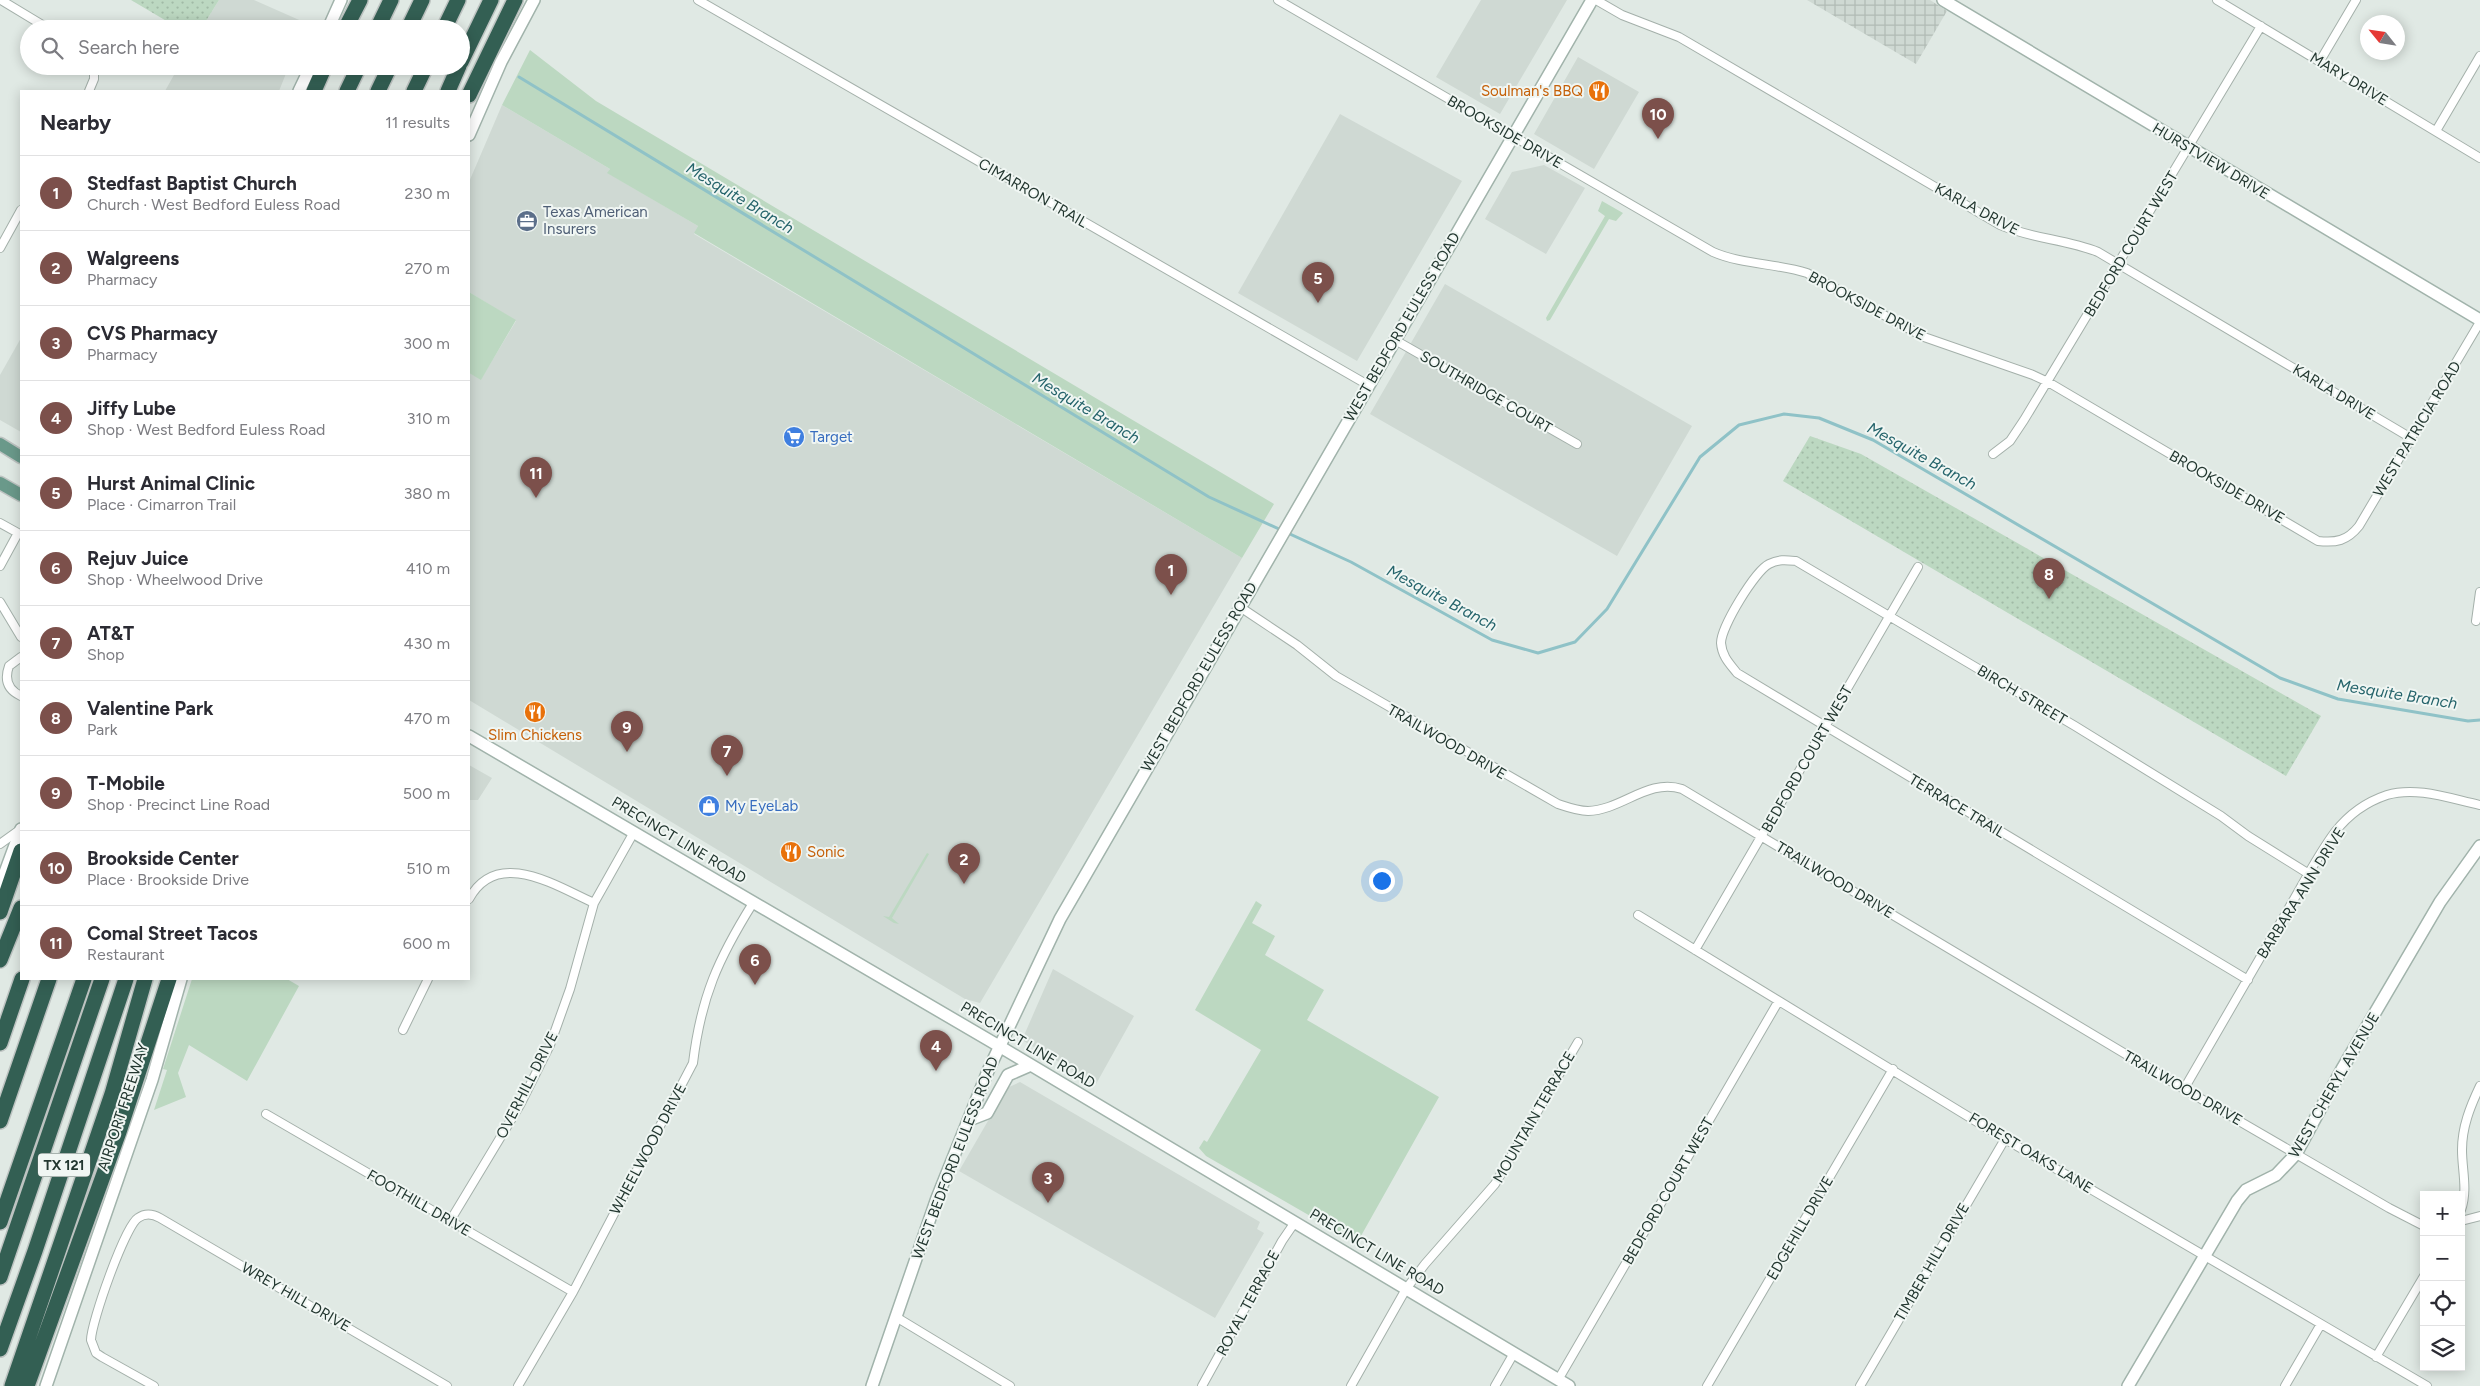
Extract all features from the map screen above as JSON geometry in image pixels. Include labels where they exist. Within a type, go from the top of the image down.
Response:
[{"type":"highway","points":[[350,20],[360,0]]},
{"type":"highway","points":[[381,20],[391,0]]},
{"type":"highway","points":[[412,20],[422,0]]},
{"type":"highway","points":[[448,20],[458,0]]},
{"type":"highway","points":[[470,43],[491,0]]},
{"type":"highway","points":[[470,93],[515,0]]},
{"type":"highway","points":[[314,90],[321,75]]},
{"type":"highway","points":[[347,90],[355,75]]},
{"type":"highway","points":[[378,90],[386,75]]},
{"type":"highway","points":[[414,90],[422,75]]},
{"type":"highway","points":[[448,90],[455,75]]},
{"type":"highway","points":[[0,912],[20,854]]},
{"type":"highway","points":[[0,960],[20,911]]},
{"type":"highway","points":[[0,1012],[20,974]]},
{"type":"highway","points":[[0,1043],[22,980]]},
{"type":"highway","points":[[0,1121],[49,980]]},
{"type":"highway","points":[[0,1222],[84,980]]},
{"type":"highway","points":[[0,1277],[102,980]]},
{"type":"highway","name":"TX 121","points":[[0,1349],[126,980]]},
{"type":"highway","points":[[12,1386],[112,1094],[145,980]]},
{"type":"highway","points":[[27,1386],[119,1132],[169,980]]},
{"type":"main road","points":[[332,20],[341,0]]},
{"type":"main road","points":[[470,133],[502,62],[534,0]]},
{"type":"main road","name":"WEST BEDFORD EULESS ROAD","points":[[872,1386],[937,1198],[999,1046],[1068,905],[1592,0]]},
{"type":"main road","name":"HURSTVIEW DRIVE","points":[[1943,0],[2480,321]]},
{"type":"main road","points":[[299,90],[307,75]]},
{"type":"main road","points":[[0,444],[20,456]]},
{"type":"main road","points":[[0,483],[20,494]]},
{"type":"main road","name":"PRECINCT LINE ROAD","points":[[470,737],[999,1046],[1569,1386]]},
{"type":"main road","points":[[0,886],[20,832]]},
{"type":"main road","name":"WEST CHERYL AVENUE","points":[[2128,1386],[2204,1256],[2246,1190],[2276,1175],[2296,1154],[2342,1069],[2440,902],[2480,846]]},
{"type":"main road","name":"AIRPORT FREEWAY","points":[[46,1386],[152,1080],[181,980]]},
{"type":"main road","points":[[969,1120],[987,1113],[1008,1075],[1031,1065]]},
{"type":"street","points":[[1,0],[34,20]]},
{"type":"street","name":"CIMARRON TRAIL","points":[[698,0],[1368,386]]},
{"type":"street","name":"BROOKSIDE DRIVE","points":[[1278,0],[1713,252],[1740,262],[1791,268],[1808,274],[1924,337],[2048,382],[2318,541],[2337,542],[2352,534]]},
{"type":"street","name":"KARLA DRIVE","points":[[1596,0],[1622,15],[1679,37],[2000,225],[2034,237],[2082,246],[2118,263],[2411,438]]},
{"type":"street","name":"MARY DRIVE","points":[[2217,0],[2480,158]]},
{"type":"street","points":[[2320,61],[2356,0]]},
{"type":"street","name":"BEDFORD COURT WEST","points":[[1992,454],[2010,441],[2048,382],[2261,26]]},
{"type":"street","points":[[2436,131],[2480,56]]},
{"type":"street","points":[[89,90],[94,75]]},
{"type":"street","points":[[0,248],[20,212]]},
{"type":"street","name":"WEST PATRICIA ROAD","points":[[2352,534],[2359,526],[2480,321]]},
{"type":"street","name":"SOUTHRIDGE COURT","points":[[1395,340],[1577,444]]},
{"type":"street","points":[[0,523],[18,533],[0,566]]},
{"type":"street","name":"BIRCH STREET","points":[[1740,602],[1754,579],[1768,564],[1782,559],[1796,561],[2148,771],[2309,874]]},
{"type":"street","name":"BEDFORD COURT WEST","points":[[1695,950],[1918,567]]},
{"type":"street","points":[[2476,621],[2480,592]]},
{"type":"street","points":[[0,602],[20,635]]},
{"type":"street","name":"TERRACE TRAIL","points":[[1740,602],[1726,627],[1721,641],[1725,658],[1737,673],[2248,980]]},
{"type":"street","name":"TRAILWOOD DRIVE","points":[[1240,607],[1298,646],[1352,686],[1558,804],[1590,811],[1658,787],[1671,786],[1682,789],[2184,1089],[2420,1224]]},
{"type":"street","points":[[20,658],[9,666],[6,679],[11,690],[20,695]]},
{"type":"street","name":"BARBARA ANN DRIVE","points":[[2184,1089],[2335,832],[2357,810],[2389,795],[2409,793],[2435,795],[2480,805]]},
{"type":"street","points":[[0,844],[13,837],[20,830]]},
{"type":"street","name":"OVERHILL DRIVE","points":[[450,1221],[520,1105],[550,1045],[570,989],[594,903],[634,832]]},
{"type":"street","points":[[470,897],[474,889],[488,878],[500,873],[518,872],[544,880],[594,903]]},
{"type":"street","name":"WHEELWOOD DRIVE","points":[[518,1386],[573,1292],[693,1063],[698,1023],[708,988],[730,940],[752,902]]},
{"type":"street","name":"FOREST OAKS LANE","points":[[1638,915],[1778,1002],[1893,1069],[2004,1139],[2427,1386]]},
{"type":"street","points":[[403,1030],[428,980]]},
{"type":"street","name":"BEDFORD COURT WEST","points":[[1558,1380],[1778,1002]]},
{"type":"street","name":"MOUNTAIN TERRACE","points":[[1351,1386],[1406,1289],[1425,1264],[1495,1184],[1578,1042]]},
{"type":"street","name":"EDGEHILL DRIVE","points":[[1708,1386],[1893,1069]]},
{"type":"street","points":[[2464,1191],[2465,1182],[2462,1150],[2464,1129],[2471,1105],[2480,1086]]},
{"type":"street","name":"FOOTHILL DRIVE","points":[[266,1114],[573,1292]]},
{"type":"street","name":"TIMBER HILL DRIVE","points":[[1860,1386],[2004,1139]]},
{"type":"street","name":"WREY HILL DRIVE","points":[[154,1386],[96,1353],[90,1340],[104,1291],[130,1227],[133,1222],[143,1215],[154,1215],[160,1218],[447,1386]]},
{"type":"street","points":[[2465,1220],[2480,1216]]},
{"type":"street","name":"ROYAL TERRACE","points":[[1202,1386],[1282,1241],[1295,1222]]},
{"type":"street","points":[[2376,1356],[2421,1281]]},
{"type":"street","points":[[896,1317],[1010,1386]]},
{"type":"street","points":[[2285,1386],[2321,1324]]},
{"type":"street","points":[[1495,1386],[1514,1353]]},
{"type":"shaded area","points":[[219,0],[254,0],[299,20],[207,20]]},
{"type":"shaded area","points":[[1481,0],[1567,0],[1500,114],[1436,77]]},
{"type":"shaded area","points":[[1807,0],[1930,0],[1947,11],[1916,64]]},
{"type":"shaded area","points":[[1578,57],[1639,92],[1594,169],[1534,134]]},
{"type":"shaded area","points":[[174,75],[285,75],[279,90],[166,90]]},
{"type":"shaded area","points":[[502,105],[610,169],[608,173],[698,226],[694,234],[1242,558],[980,1003],[965,999],[470,701],[470,374],[481,379],[516,321],[470,293],[470,180]]},
{"type":"shaded area","points":[[1340,114],[1462,181],[1357,361],[1238,293]]},
{"type":"shaded area","points":[[1544,165],[1585,188],[1546,254],[1485,219],[1512,172]]},
{"type":"shaded area","points":[[1445,284],[1692,426],[1617,556],[1370,414]]},
{"type":"shaded area","points":[[20,340],[20,431],[0,420],[0,375]]},
{"type":"shaded area","points":[[470,766],[492,778],[478,800],[470,800]]},
{"type":"shaded area","points":[[1053,969],[1134,1016],[1096,1084],[1022,1040]]},
{"type":"shaded area","points":[[1020,1082],[1260,1222],[1257,1229],[1264,1233],[1215,1318],[959,1171],[1007,1088]]},
{"type":"green space","points":[[131,0],[219,0],[207,20],[165,20]]},
{"type":"green space","points":[[530,50],[596,101],[1274,504],[1242,558],[694,233],[698,226],[607,173],[610,169],[502,105]]},
{"type":"green space","points":[[1602,201],[1623,213],[1616,221],[1609,219],[1550,320],[1547,321],[1546,318],[1605,216],[1598,211]]},
{"type":"green space","points":[[470,293],[516,320],[481,380],[470,374]]},
{"type":"green space","points":[[1810,436],[1861,454],[2321,716],[2286,776],[1783,481]]},
{"type":"green space","points":[[927,853],[929,854],[892,918],[899,924],[894,923],[883,916],[889,917]]},
{"type":"green space","points":[[1256,901],[1262,905],[1252,923],[1275,936],[1265,955],[1324,990],[1307,1020],[1439,1097],[1357,1243],[1206,1156],[1199,1148],[1204,1140],[1207,1142],[1261,1050],[1195,1010]]},
{"type":"green space","points":[[192,980],[289,980],[299,986],[247,1081],[189,1045],[178,1073],[186,1097],[154,1110],[167,1070],[163,1069]]},
{"type":"waterway","name":"Mesquite Branch","points":[[519,77],[1209,497],[1351,562],[1492,640],[1538,653],[1575,642],[1607,609],[1700,457],[1739,425],[1784,414],[1819,418],[1873,440],[2280,678],[2338,699],[2468,721],[2480,720]]},
{"type":"place","name":"Soulman's BBQ","points":[[1599,91]]},
{"type":"place","name":"Brookside Center","points":[[1658,139]]},
{"type":"place","name":"Texas American Insurers","points":[[527,221]]},
{"type":"place","name":"Hurst Animal Clinic","points":[[1318,303]]},
{"type":"place","name":"Target","points":[[794,437]]},
{"type":"place","name":"Comal Street Tacos","points":[[536,498]]},
{"type":"place","name":"Stedfast Baptist Church","points":[[1171,595]]},
{"type":"place","name":"Valentine Park","points":[[2049,599]]},
{"type":"place","name":"Slim Chickens","points":[[535,712]]},
{"type":"place","name":"T-Mobile","points":[[627,752]]},
{"type":"place","name":"AT&T","points":[[727,776]]},
{"type":"place","name":"My EyeLab","points":[[709,806]]},
{"type":"place","name":"Sonic","points":[[791,852]]},
{"type":"place","name":"Walgreens","points":[[964,884]]},
{"type":"place","name":"Rejuv Juice","points":[[755,985]]},
{"type":"place","name":"Jiffy Lube","points":[[936,1071]]},
{"type":"place","name":"CVS Pharmacy","points":[[1048,1203]]}]
